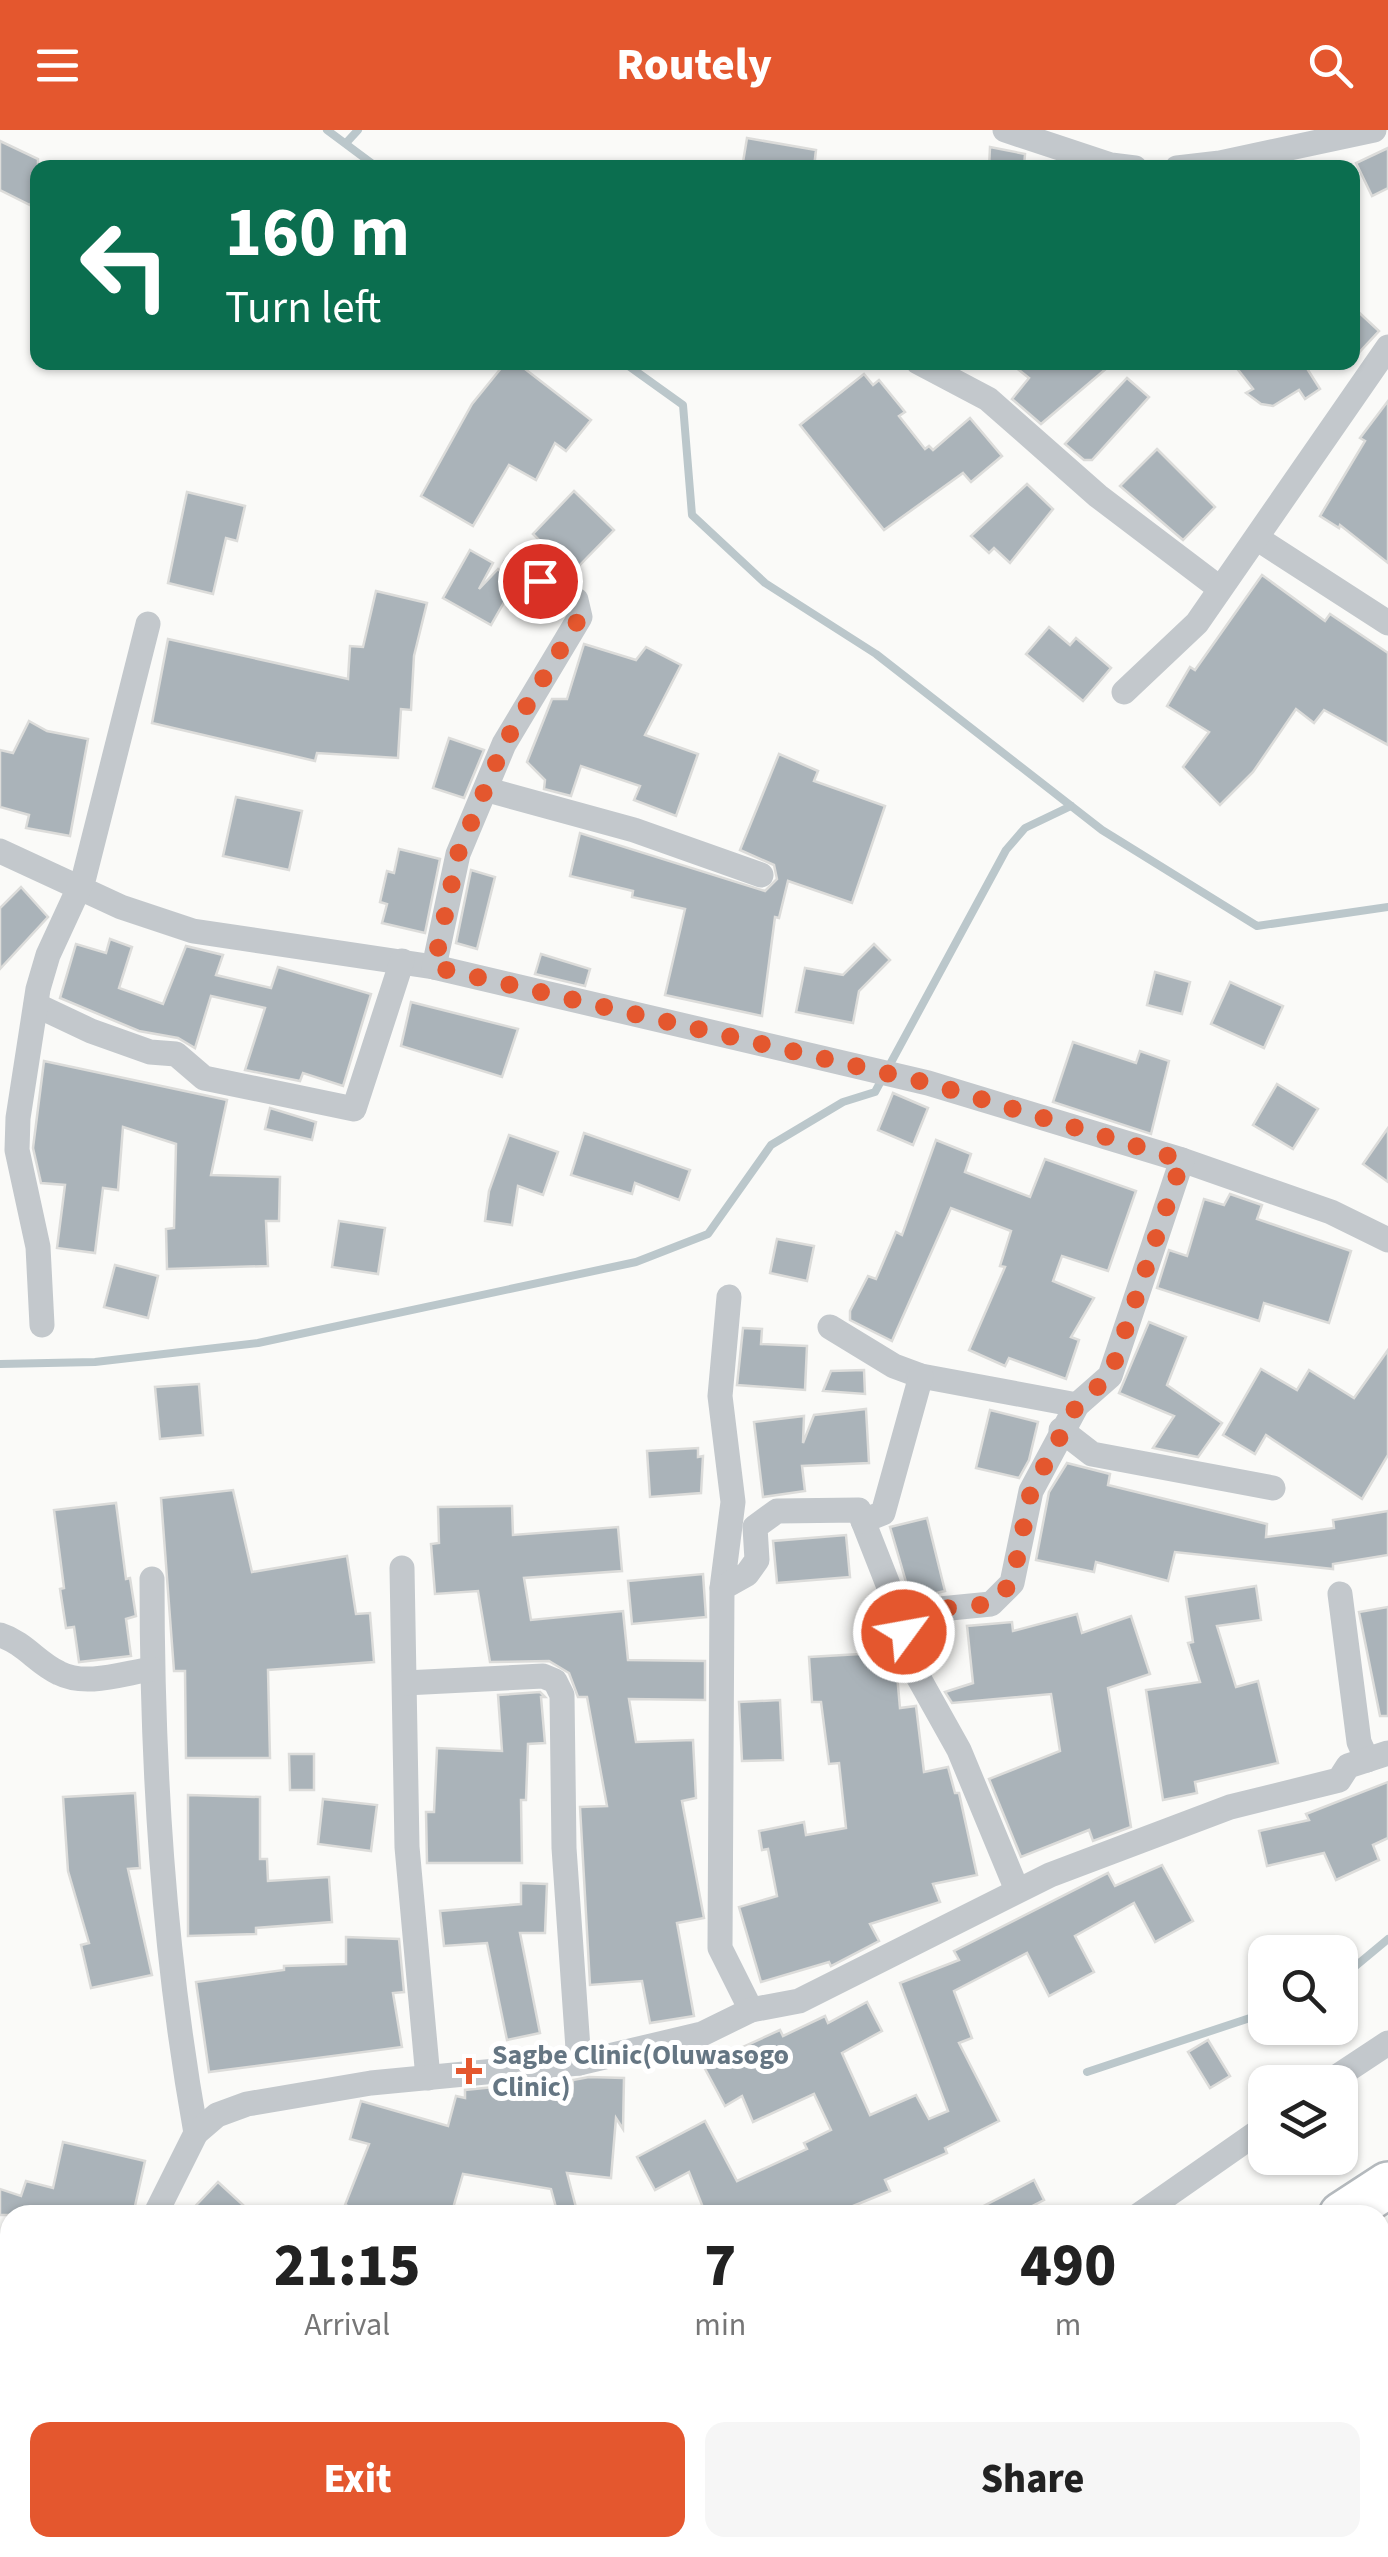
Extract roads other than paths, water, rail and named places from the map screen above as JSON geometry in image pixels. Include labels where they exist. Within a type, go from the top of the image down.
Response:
[{"type":"highway","points":[[1358,2205],[1388,2186]]},
{"type":"street","points":[[1005,130],[1092,160]]},
{"type":"street","points":[[1234,160],[1374,130]]},
{"type":"street","points":[[1124,692],[1196,624],[1388,347]]},
{"type":"street","points":[[933,370],[988,399],[1098,496],[1218,587]]},
{"type":"street","points":[[1258,539],[1388,623]]},
{"type":"street","points":[[434,967],[458,854],[504,744],[580,617],[576,600],[514,567]]},
{"type":"street","points":[[42,1325],[38,1247],[17,1150],[36,1005],[48,955],[80,884],[148,624]]},
{"type":"street","points":[[488,790],[634,830],[760,875]]},
{"type":"street","points":[[1,853],[80,884],[121,908],[193,931],[434,967],[928,1083],[1182,1160],[1332,1212],[1388,1240]]},
{"type":"street","points":[[36,1005],[65,1022],[135,1047],[176,1054],[204,1078],[354,1109],[402,961]]},
{"type":"street","points":[[909,1638],[922,1618],[940,1609],[990,1604],[1003,1596],[1012,1583],[1031,1491],[1077,1405],[1110,1376],[1182,1160]]},
{"type":"street","points":[[729,1297],[720,1396],[734,1502],[722,1588],[720,1948],[751,2010]]},
{"type":"street","points":[[830,1327],[920,1376],[1077,1405]]},
{"type":"street","points":[[863,1521],[883,1514],[920,1376]]},
{"type":"street","points":[[1062,1430],[1092,1454],[1272,1488]]},
{"type":"street","points":[[722,1588],[747,1574],[758,1560],[754,1527],[777,1510],[859,1510],[909,1638],[916,1673],[959,1750],[1017,1890]]},
{"type":"street","points":[[402,1568],[407,1847],[428,2078]]},
{"type":"street","points":[[152,1579],[158,1852],[176,2020],[196,2133]]},
{"type":"street","points":[[1340,1594],[1359,1742],[1377,1756]]},
{"type":"street","points":[[0,1635],[20,1642],[56,1672],[78,1680],[152,1669]]},
{"type":"street","points":[[405,1683],[543,1676],[555,1682],[562,1695],[564,1848],[579,2063]]},
{"type":"street","points":[[160,2205],[196,2133],[217,2115],[247,2104],[428,2078],[579,2063],[702,2034],[751,2010],[799,2002],[1017,1890],[1230,1808],[1339,1780],[1348,1766],[1377,1756]]},
{"type":"street","points":[[1355,2065],[1388,2043]]},
{"type":"street","points":[[1153,2205],[1248,2139]]},
{"type":"waterway","points":[[327,130],[367,160]]},
{"type":"waterway","points":[[347,142],[358,130]]},
{"type":"waterway","points":[[634,370],[683,405],[692,515],[765,583],[876,654],[1102,830],[1257,926],[1388,907]]},
{"type":"waterway","points":[[0,1364],[95,1362],[258,1343],[636,1262],[708,1234],[771,1145],[843,1102],[875,1092],[1006,850],[1025,828],[1071,806]]},
{"type":"waterway","points":[[1358,1964],[1388,1939]]},
{"type":"waterway","points":[[1087,2072],[1248,2019]]},
{"type":"place","name":"Sagbe Clinic(Oluwasogo Clinic)","points":[[469,2071]]}]
